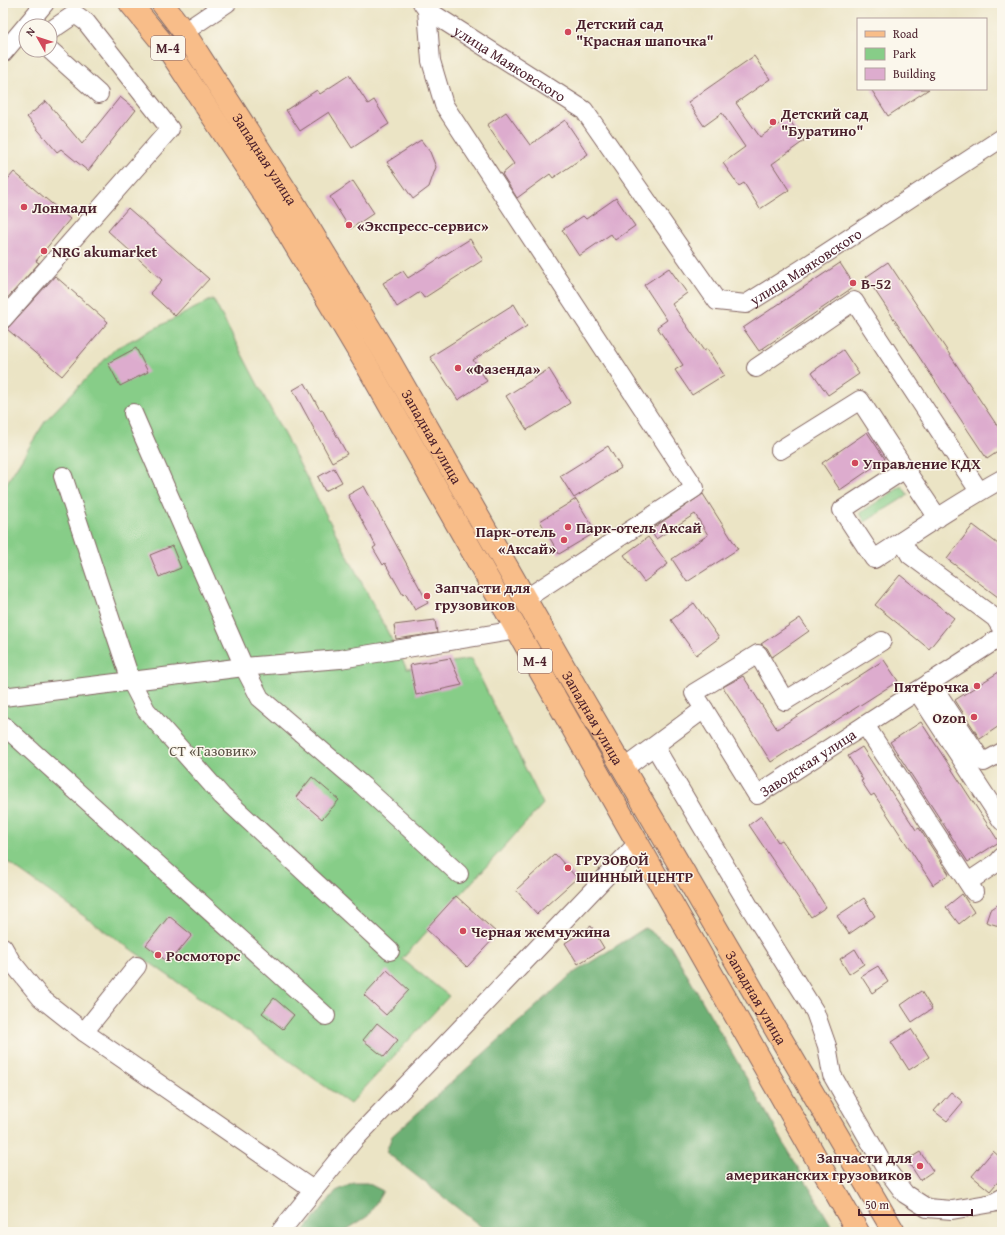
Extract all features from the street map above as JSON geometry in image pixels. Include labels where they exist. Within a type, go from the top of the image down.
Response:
[{"type":"main road","name":"Западная улица","points":[[130,3],[170,52],[273,208],[369,369],[858,1232]]},
{"type":"main road","name":"Западная улица","points":[[162,3],[184,32],[292,200],[381,347],[623,769],[894,1232]]},
{"type":"street","points":[[33,18],[45,3]]},
{"type":"street","points":[[184,32],[226,3]]},
{"type":"street","name":"улица Маяковского","points":[[425,6],[584,110],[717,301],[746,304],[1002,138]]},
{"type":"street","name":"улица Маяковского","points":[[425,6],[431,61],[444,105],[695,488],[525,599]]},
{"type":"street","points":[[3,319],[170,129],[86,22],[75,14],[58,26]]},
{"type":"street","points":[[3,53],[18,36]]},
{"type":"street","points":[[58,57],[99,94]]},
{"type":"street","points":[[756,368],[854,302],[980,491]]},
{"type":"street","points":[[780,450],[860,400],[938,518]]},
{"type":"street","points":[[133,413],[244,667],[260,698],[363,786],[459,874]]},
{"type":"street","points":[[905,469],[842,510],[874,559],[980,491],[1002,479]]},
{"type":"street","points":[[63,476],[131,681],[146,710],[222,796],[390,951]]},
{"type":"street","points":[[902,541],[910,555],[995,618],[1001,637]]},
{"type":"street","points":[[3,697],[244,667],[340,659],[518,630]]},
{"type":"street","name":"Заводская улица","points":[[704,710],[757,795],[1001,637]]},
{"type":"street","points":[[623,769],[704,710],[694,693],[758,654],[785,701],[882,641]]},
{"type":"street","points":[[924,687],[981,760],[987,762],[1002,752]]},
{"type":"street","points":[[924,687],[1002,821]]},
{"type":"street","points":[[3,724],[326,1016]]},
{"type":"street","name":"Заводская улица","points":[[865,725],[971,887],[1002,857]]},
{"type":"street","points":[[655,747],[748,904],[815,1012],[827,1046],[832,1075],[884,1166],[905,1194],[927,1208],[952,1210],[993,1203],[1002,1198]]},
{"type":"street","points":[[280,1232],[354,1140],[637,844]]},
{"type":"street","points":[[6,960],[40,998],[84,1032],[313,1190]]},
{"type":"street","points":[[84,1032],[136,966]]},
{"type":"green space","name":"СТ «Газовик»","points":[[213,299],[407,669],[471,659],[543,804],[402,959],[449,996],[350,1104],[3,859],[3,489],[46,420],[116,348]]},
{"type":"green space","points":[[902,486],[908,495],[865,522],[860,513]]},
{"type":"green space","points":[[645,928],[670,945],[835,1232],[488,1232],[386,1152],[392,1136],[572,974]]},
{"type":"green space","points":[[354,1183],[367,1183],[383,1191],[368,1216],[343,1232],[303,1232],[336,1191]]},
{"type":"building","points":[[754,56],[770,79],[736,103],[760,137],[788,118],[804,141],[772,164],[789,190],[760,209],[744,183],[739,186],[723,163],[745,147],[722,113],[704,126],[688,102]]},
{"type":"building","points":[[349,75],[368,104],[374,100],[389,124],[352,148],[329,112],[300,131],[286,110],[317,90],[320,94]]},
{"type":"building","points":[[872,90],[927,90],[888,116]]},
{"type":"building","points":[[120,97],[136,110],[88,171],[61,149],[57,152],[27,117],[46,101],[82,144]]},
{"type":"building","points":[[506,112],[530,145],[565,120],[588,154],[553,178],[550,174],[517,198],[502,174],[514,164],[487,125]]},
{"type":"building","points":[[421,140],[430,152],[436,167],[429,187],[413,199],[387,162]]},
{"type":"building","points":[[14,172],[70,219],[36,261],[39,263],[3,303],[3,185]]},
{"type":"building","points":[[353,181],[374,213],[350,229],[330,197]]},
{"type":"building","points":[[616,198],[635,226],[615,240],[611,234],[579,256],[562,230],[583,216],[586,219]]},
{"type":"building","points":[[128,208],[209,279],[175,316],[150,293],[162,280],[108,231]]},
{"type":"building","points":[[470,239],[483,260],[424,298],[420,292],[397,307],[383,283],[403,271],[408,278]]},
{"type":"building","points":[[888,262],[1002,433],[1002,449],[987,459],[866,277]]},
{"type":"building","points":[[840,263],[855,286],[759,351],[743,328]]},
{"type":"building","points":[[669,268],[687,293],[672,304],[704,351],[707,349],[724,375],[692,395],[675,370],[683,365],[657,327],[667,320],[644,285]]},
{"type":"building","points":[[55,276],[108,322],[62,376],[7,329]]},
{"type":"building","points":[[514,304],[527,326],[473,360],[487,381],[458,400],[430,357]]},
{"type":"building","points":[[136,348],[148,372],[120,386],[108,363]]},
{"type":"building","points":[[843,350],[859,374],[828,395],[812,372]]},
{"type":"building","points":[[549,369],[570,403],[527,430],[506,396]]},
{"type":"building","points":[[305,383],[320,410],[322,409],[347,454],[332,462],[293,390]]},
{"type":"building","points":[[867,432],[885,459],[840,490],[822,463]]},
{"type":"building","points":[[608,446],[621,468],[574,498],[560,476]]},
{"type":"building","points":[[334,468],[342,482],[325,491],[318,477]]},
{"type":"building","points":[[364,486],[428,603],[415,610],[405,593],[403,595],[385,563],[383,565],[373,548],[376,546],[348,495]]},
{"type":"building","points":[[703,494],[738,549],[687,582],[672,559],[708,535],[695,514],[656,539],[650,530]]},
{"type":"building","name":"Парк-отель Аксай","points":[[576,499],[596,532],[559,554],[540,521]]},
{"type":"building","points":[[973,525],[1002,547],[1002,600],[947,559]]},
{"type":"building","points":[[648,537],[668,564],[644,582],[624,555]]},
{"type":"building","points":[[172,546],[181,568],[159,577],[150,555]]},
{"type":"building","points":[[900,575],[954,618],[929,649],[875,605]]},
{"type":"building","points":[[694,603],[719,638],[696,655],[671,620]]},
{"type":"building","points":[[800,618],[809,631],[772,657],[767,648],[761,644]]},
{"type":"building","points":[[435,620],[437,633],[396,639],[394,625]]},
{"type":"building","points":[[450,658],[462,685],[416,695],[410,665]]},
{"type":"building","points":[[884,660],[898,681],[771,762],[723,687],[743,676],[777,729]]},
{"type":"building","points":[[1002,670],[1002,724],[980,739],[955,700]]},
{"type":"building","points":[[921,722],[999,842],[968,862],[890,742]]},
{"type":"building","points":[[862,747],[916,830],[919,828],[949,874],[933,885],[874,794],[871,796],[861,781],[863,780],[848,756]]},
{"type":"building","points":[[312,777],[339,800],[322,819],[296,797]]},
{"type":"building","points":[[761,816],[778,842],[782,840],[826,907],[811,917],[749,825]]},
{"type":"building","points":[[555,854],[577,878],[537,914],[516,890]]},
{"type":"building","points":[[962,894],[974,912],[959,924],[946,907]]},
{"type":"building","points":[[456,896],[498,934],[467,967],[426,929]]},
{"type":"building","points":[[864,898],[875,916],[849,934],[837,916]]},
{"type":"building","points":[[1002,902],[1002,927],[986,922],[990,910]]},
{"type":"building","points":[[169,916],[192,935],[169,963],[146,945]]},
{"type":"building","points":[[591,926],[604,948],[578,964],[565,943]]},
{"type":"building","points":[[855,949],[864,964],[849,974],[840,959]]},
{"type":"building","points":[[878,966],[888,982],[872,993],[861,976]]},
{"type":"building","points":[[387,970],[409,990],[386,1015],[364,995]]},
{"type":"building","points":[[921,991],[932,1009],[912,1022],[901,1005]]},
{"type":"building","points":[[274,998],[294,1015],[283,1029],[262,1013]]},
{"type":"building","points":[[377,1023],[398,1040],[384,1057],[363,1040]]},
{"type":"building","points":[[911,1029],[929,1057],[909,1070],[891,1042]]},
{"type":"building","points":[[951,1092],[963,1102],[947,1121],[934,1111]]},
{"type":"building","points":[[993,1151],[1002,1159],[1002,1177],[990,1191],[972,1176]]},
{"type":"building","name":"Запчасти для американских грузовиков","points":[[920,1152],[933,1171],[920,1180],[907,1160]]},
{"type":"place","name":"Детский сад \"Красная шапочка\"","points":[[568,32]]},
{"type":"place","name":"Детский сад \"Буратино\"","points":[[773,122]]},
{"type":"place","name":"Лонмади","points":[[24,207]]},
{"type":"place","name":"«Экспресс-сервис»","points":[[349,225]]},
{"type":"place","name":"NRG akumarket","points":[[44,251]]},
{"type":"place","name":"В-52","points":[[853,283]]},
{"type":"place","name":"«Фазенда»","points":[[458,368]]},
{"type":"place","name":"Управление КДХ","points":[[855,463]]},
{"type":"place","name":"Парк-отель Аксай","points":[[568,527]]},
{"type":"place","name":"Парк-отель «Аксай»","points":[[564,540]]},
{"type":"place","name":"Запчасти для грузовиков","points":[[427,596]]},
{"type":"place","name":"Пятёрочка","points":[[977,686]]},
{"type":"place","name":"Ozon","points":[[974,717]]},
{"type":"place","name":"ГРУЗОВОЙ ШИННЫЙ ЦЕНТР","points":[[568,868]]},
{"type":"place","name":"Черная жемчужина","points":[[463,931]]},
{"type":"place","name":"Росмоторс","points":[[158,955]]},
{"type":"place","name":"Запчасти для американских грузовиков","points":[[920,1166]]}]
